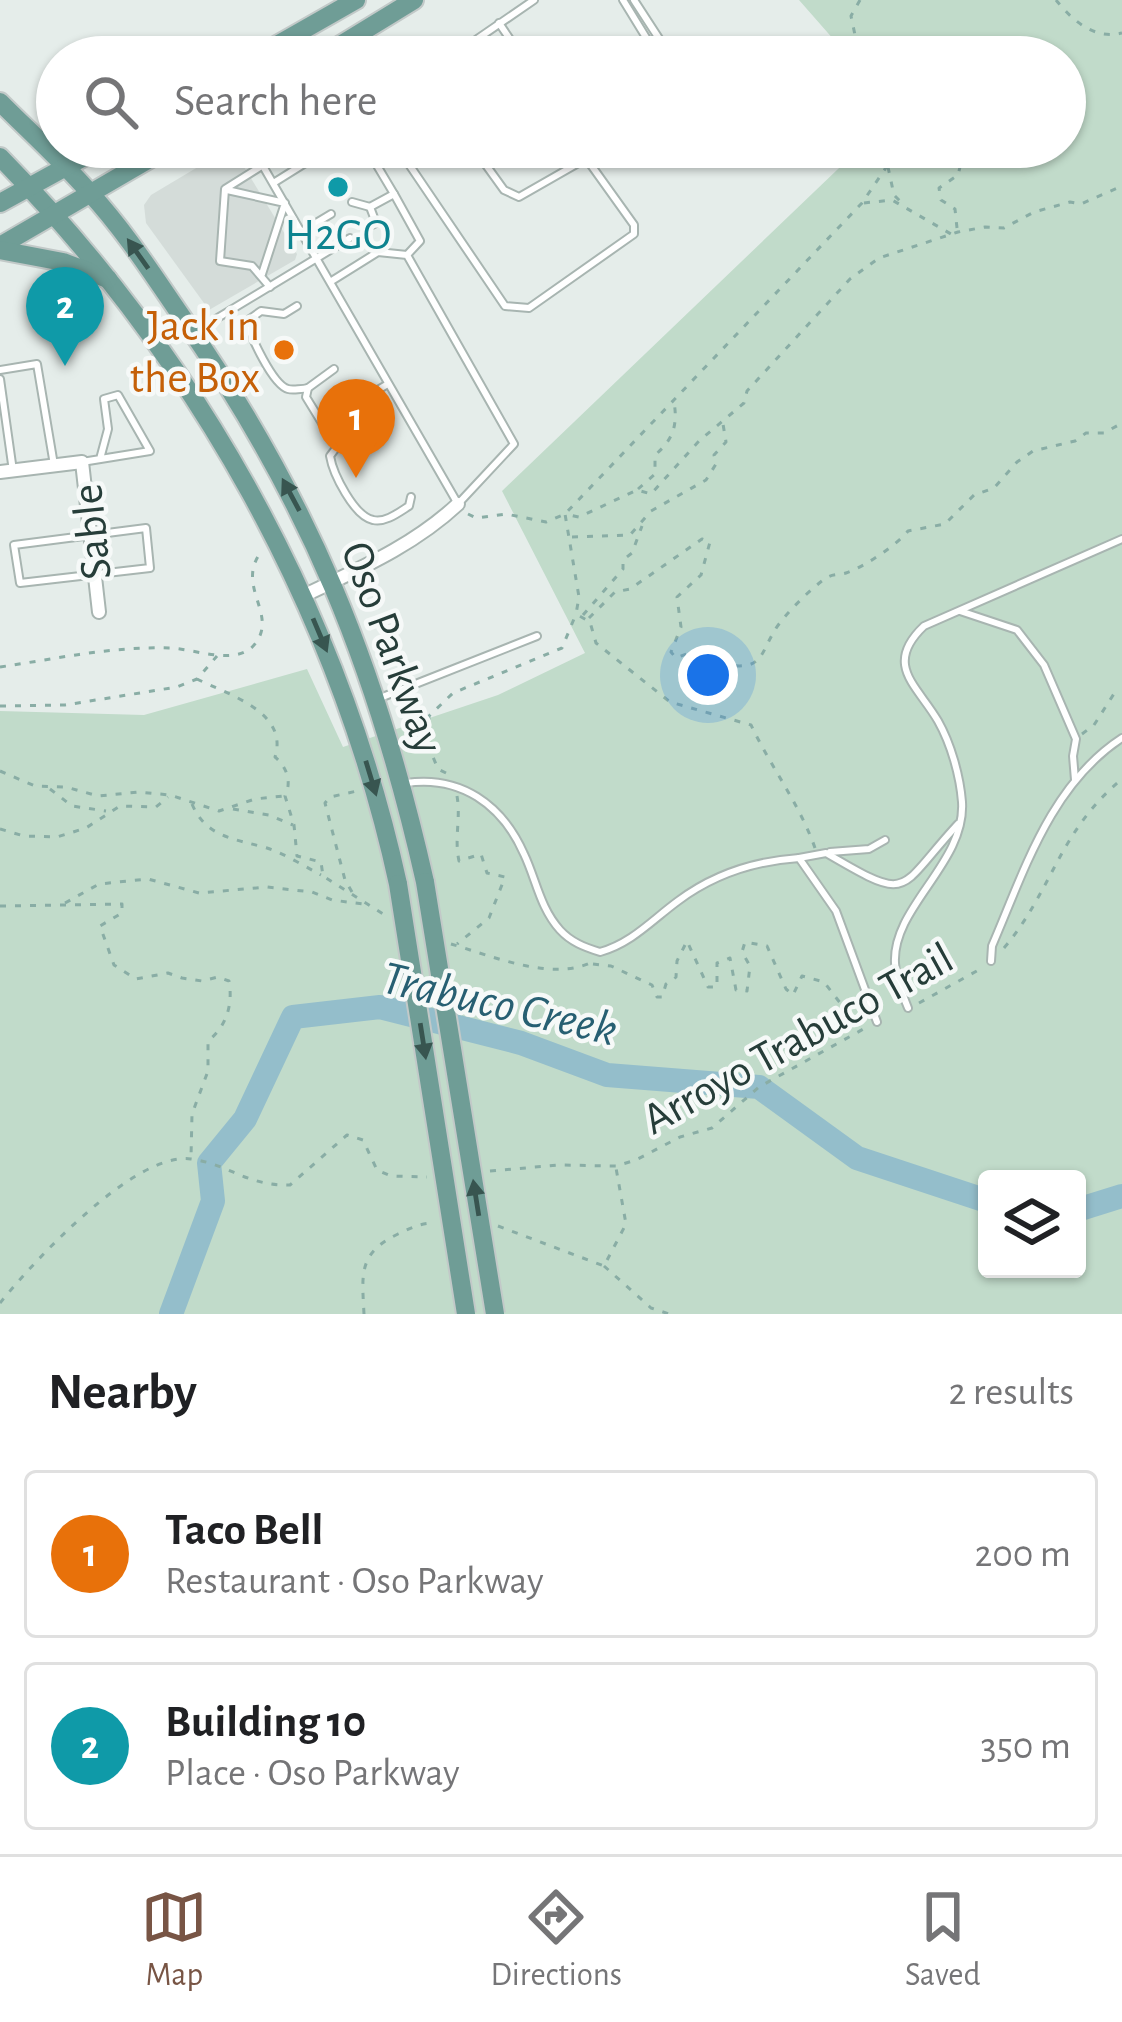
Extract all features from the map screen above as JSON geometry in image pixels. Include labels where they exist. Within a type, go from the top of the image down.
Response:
[{"type":"main road","points":[[293,36],[356,0]]},
{"type":"main road","points":[[356,36],[414,0]]},
{"type":"main road","points":[[322,20],[332,36]]},
{"type":"main road","name":"Oso Parkway","points":[[0,102],[36,137]]},
{"type":"main road","name":"Oso Parkway","points":[[0,157],[54,212],[108,279],[215,431],[279,542],[337,674],[374,787],[398,884],[466,1314]]},
{"type":"main road","points":[[0,203],[68,168]]},
{"type":"main road","name":"Oso Parkway","points":[[68,168],[193,333],[285,482],[333,581],[377,699],[425,882],[495,1314]]},
{"type":"main road","points":[[0,248],[134,168]]},
{"type":"main road","points":[[0,248],[63,262],[108,279]]},
{"type":"street","name":"Sable","points":[[6,471],[82,462],[99,613]]},
{"type":"street","points":[[304,596],[430,530],[456,506]]},
{"type":"lane","points":[[481,36],[534,0]]},
{"type":"lane","points":[[623,0],[645,36]]},
{"type":"lane","points":[[634,0],[657,36]]},
{"type":"lane","points":[[499,23],[508,36]]},
{"type":"lane","points":[[225,189],[261,168]]},
{"type":"lane","points":[[265,168],[456,506],[514,444],[407,255]]},
{"type":"lane","points":[[274,183],[298,168]]},
{"type":"lane","points":[[379,168],[420,241],[407,255]]},
{"type":"lane","points":[[411,168],[505,306],[529,308],[634,234],[634,224],[594,168]]},
{"type":"lane","points":[[488,168],[504,190],[520,197],[570,168]]},
{"type":"lane","points":[[225,189],[285,202]]},
{"type":"lane","points":[[225,189],[220,261],[252,266],[270,287]]},
{"type":"lane","points":[[352,202],[370,207],[394,194]]},
{"type":"lane","points":[[262,274],[285,202]]},
{"type":"lane","points":[[370,207],[376,223],[372,225]]},
{"type":"lane","points":[[301,232],[332,214]]},
{"type":"lane","points":[[193,333],[350,238]]},
{"type":"lane","points":[[330,282],[377,252],[407,255]]},
{"type":"lane","points":[[297,306],[284,314],[261,311],[248,321],[249,333],[278,383],[290,390],[308,388],[334,369]]},
{"type":"lane","points":[[6,471],[0,375],[37,364],[54,465]]},
{"type":"lane","points":[[355,403],[389,383]]},
{"type":"lane","points":[[308,388],[306,397],[325,428],[335,429],[362,416]]},
{"type":"lane","points":[[82,462],[150,451],[118,395],[104,399],[108,429],[100,459]]},
{"type":"lane","points":[[369,428],[336,448],[330,456],[332,468],[361,514],[374,521],[388,519],[409,506],[410,497]]},
{"type":"lane","points":[[146,528],[150,568],[20,584],[14,545],[90,535],[146,528]]},
{"type":"lane","points":[[908,1008],[895,964],[896,947],[903,927],[945,860],[962,803],[947,740],[907,676],[904,661],[914,636],[924,626],[1122,539]]},
{"type":"lane","points":[[960,610],[1016,629],[1044,664],[1076,739],[1072,756],[1076,780]]},
{"type":"lane","points":[[377,699],[537,636]]},
{"type":"lane","points":[[991,961],[992,946],[1043,830],[1076,780],[1122,738]]},
{"type":"lane","points":[[403,784],[433,779],[488,803],[523,850],[544,908],[559,929],[577,944],[600,952],[636,935],[714,879],[771,860],[869,849],[885,840]]},
{"type":"lane","points":[[822,854],[877,883],[898,885],[918,872],[960,821]]},
{"type":"lane","points":[[800,858],[836,911],[877,1022]]},
{"type":"path","points":[[856,36],[851,16],[860,0]]},
{"type":"path","points":[[1056,0],[1074,23],[1112,36],[1122,32]]},
{"type":"path","points":[[456,506],[476,518],[506,514],[546,522],[565,514],[862,203],[886,168]]},
{"type":"path","points":[[889,168],[894,195],[902,204]]},
{"type":"path","points":[[954,233],[956,209],[940,200],[939,188],[958,175],[960,168]]},
{"type":"path","points":[[637,490],[651,494],[699,441],[744,403],[747,392],[850,279],[879,258],[954,233],[1004,228],[1034,212],[1070,202],[1081,204],[1122,186]]},
{"type":"path","points":[[862,203],[877,199],[902,204],[954,233]]},
{"type":"path","points":[[565,514],[579,517],[637,490],[656,474],[655,455],[668,444],[677,422],[674,402]]},
{"type":"path","points":[[582,617],[702,539],[710,542],[700,575],[677,597],[680,627],[671,652],[676,658],[689,653],[695,657],[696,672],[703,677],[728,665],[743,667],[763,656],[783,616],[826,577],[871,562],[908,531],[944,524],[974,495],[994,488],[1033,451],[1104,433],[1122,423]]},
{"type":"path","points":[[570,537],[630,535],[684,489],[706,480],[716,464],[714,455],[726,442],[723,424]]},
{"type":"path","points":[[565,514],[582,617],[596,644],[670,702],[751,725],[822,854]]},
{"type":"path","points":[[456,945],[489,918],[505,877],[487,873],[481,854],[459,861],[454,839],[459,810],[452,776],[438,770],[428,745],[429,716],[453,693],[562,648],[623,569],[642,521]]},
{"type":"path","points":[[0,667],[167,647],[234,656],[258,641],[262,626],[251,573],[262,550],[279,542]]},
{"type":"path","points":[[0,706],[65,705],[177,687],[197,680],[217,661],[218,653]]},
{"type":"path","points":[[197,680],[256,707],[278,731],[275,757],[285,766],[289,788],[285,796],[297,856],[321,862],[323,876]]},
{"type":"path","points":[[1076,739],[1094,724],[1117,689]]},
{"type":"path","points":[[0,771],[35,785],[98,796],[170,795],[219,811],[255,799],[285,796]]},
{"type":"path","name":"Arroyo Trabuco Trail","points":[[908,1008],[951,988],[1008,944],[1083,815],[1122,778]]},
{"type":"path","points":[[47,786],[72,806],[108,811]]},
{"type":"path","points":[[353,893],[345,880],[326,803],[330,797],[374,787]]},
{"type":"path","points":[[0,829],[23,836],[57,837],[86,828],[121,806],[156,807],[170,795]]},
{"type":"path","points":[[189,800],[204,824],[231,841],[269,849],[400,923]]},
{"type":"path","points":[[232,808],[294,825]]},
{"type":"path","points":[[63,904],[100,884],[148,879],[199,893],[267,887],[369,905]]},
{"type":"path","points":[[0,906],[122,904],[122,913],[100,926],[114,965],[136,979],[168,973],[229,981],[232,997],[222,1030],[208,1040],[208,1071],[192,1114],[191,1159]]},
{"type":"path","points":[[438,940],[548,967],[611,966],[652,985],[662,998],[666,984],[676,977],[677,961],[687,941],[708,987],[717,987],[717,963],[730,958],[736,990],[747,991],[750,966],[742,952],[745,942],[755,943],[767,946],[793,994],[802,976],[824,982],[842,1004],[850,1006],[860,994]]},
{"type":"path","points":[[592,963],[600,952]]},
{"type":"path","name":"Arroyo Trabuco Trail","points":[[479,1172],[616,1166],[651,1154],[680,1137],[712,1128],[759,1087],[877,1022]]},
{"type":"path","points":[[0,1303],[21,1277],[120,1186],[176,1158],[255,1183],[290,1185],[347,1135],[363,1140],[377,1170],[416,1178],[436,1176]]},
{"type":"path","points":[[604,1266],[626,1224],[616,1166]]},
{"type":"path","points":[[364,1314],[362,1273],[375,1245],[421,1223],[442,1224]]},
{"type":"path","points":[[484,1226],[505,1226],[604,1266],[650,1308],[669,1314]]},
{"type":"shaded area","points":[[196,168],[245,168],[297,254],[295,260],[209,310],[146,223],[144,205],[151,195]]},
{"type":"green space","points":[[799,0],[1122,0],[1122,1314],[0,1314],[0,711],[144,715],[307,669],[343,747],[498,695],[585,653],[502,491],[839,168],[1086,168],[1086,36],[831,36]]},
{"type":"waterway","name":"Trabuco Creek","points":[[171,1314],[213,1201],[209,1163],[245,1119],[293,1017],[380,1007],[521,1043],[607,1075],[759,1087],[857,1158],[978,1198]]},
{"type":"waterway","name":"Trabuco Creek","points":[[1086,1207],[1122,1196]]},
{"type":"place","name":"H2GO","points":[[338,187]]},
{"type":"place","name":"Jack in the Box","points":[[284,350]]},
{"type":"place","name":"Building 10","points":[[65,366]]},
{"type":"place","name":"Taco Bell","points":[[356,478]]}]
